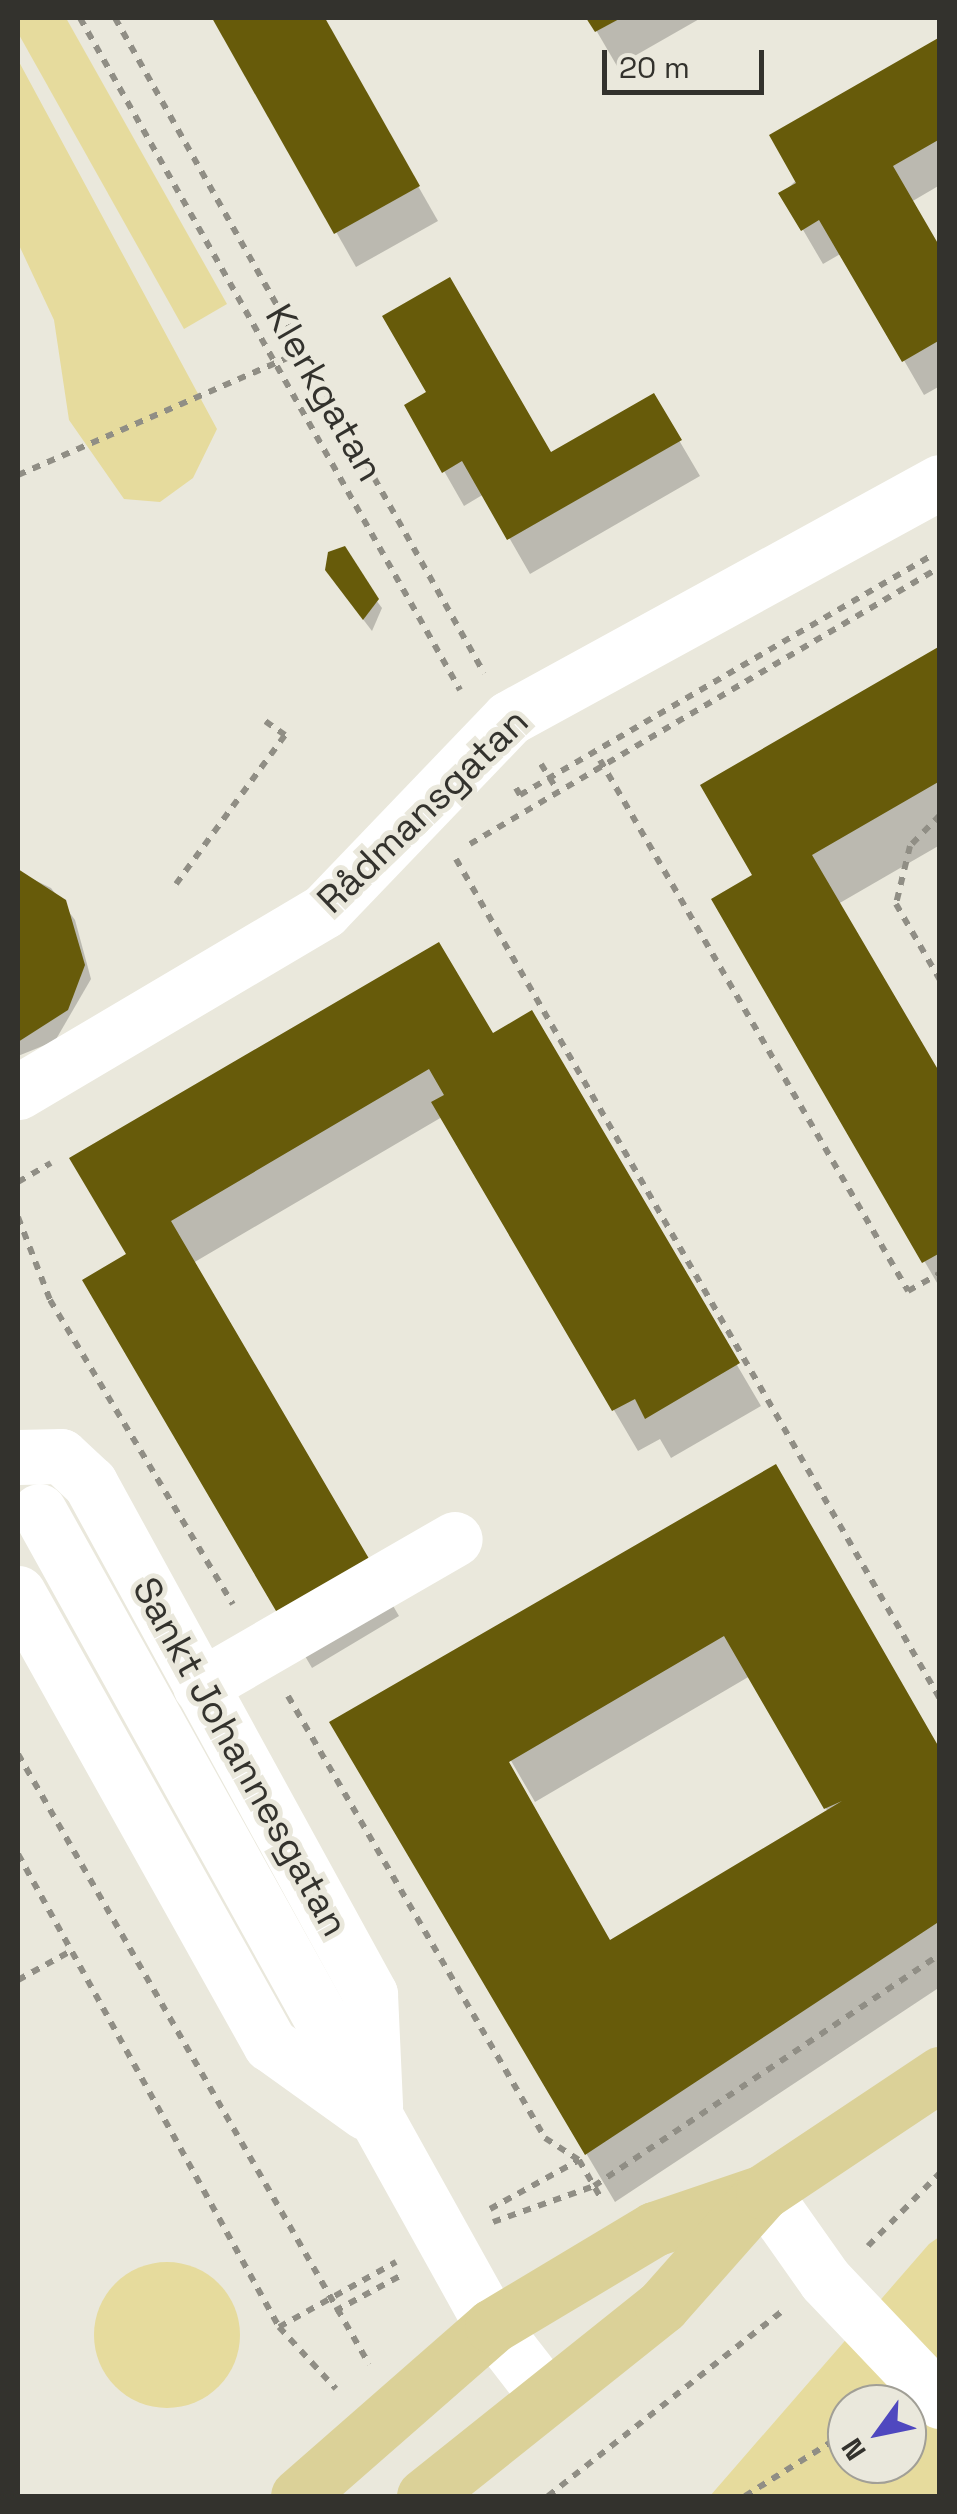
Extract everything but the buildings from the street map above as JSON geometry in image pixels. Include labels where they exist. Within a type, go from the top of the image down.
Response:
[{"type":"main road","points":[[424,2496],[544,2393],[662,2306],[763,2192],[940,2074]]},
{"type":"main road","points":[[298,2496],[492,2326],[654,2229],[763,2192]]},
{"type":"street","name":"Rådmansgatan","points":[[18,1092],[324,912],[498,728],[940,482]]},
{"type":"street","name":"Sankt Johannesgatan","points":[[18,1457],[60,1456],[90,1483],[370,1994],[376,2119]]},
{"type":"street","points":[[39,1511],[376,2119]]},
{"type":"street","points":[[200,1686],[455,1539]]},
{"type":"street","name":"Sankt Johannesgatan","points":[[18,1592],[270,2044],[376,2119],[492,2326],[544,2393]]},
{"type":"street","points":[[763,2192],[824,2280],[940,2402]]},
{"type":"path","name":"Klerkgatan","points":[[80,18],[276,364],[498,728],[520,794],[549,776]]},
{"type":"path","points":[[116,18],[305,350],[498,728],[549,776],[556,788]]},
{"type":"path","points":[[18,475],[305,350]]},
{"type":"path","points":[[549,776],[940,550]]},
{"type":"path","points":[[470,844],[600,760],[940,567]]},
{"type":"path","points":[[176,884],[285,735],[265,721]]},
{"type":"path","points":[[600,760],[908,1291],[940,1273]]},
{"type":"path","points":[[940,815],[910,846],[896,904],[940,980]]},
{"type":"path","points":[[456,858],[940,1699]]},
{"type":"path","points":[[18,1182],[51,1163]]},
{"type":"path","points":[[18,1217],[50,1300],[262,1652],[545,2138],[579,2160],[594,2186]]},
{"type":"path","points":[[18,1754],[376,2376]]},
{"type":"path","points":[[18,1854],[280,2327],[350,2404]]},
{"type":"path","points":[[18,1980],[71,1951]]},
{"type":"path","points":[[500,2218],[594,2186],[940,1954]]},
{"type":"path","points":[[548,2496],[824,2280],[940,2174]]},
{"type":"path","points":[[336,2311],[396,2278]]},
{"type":"path","points":[[745,2496],[827,2445]]},
{"type":"shaded area","points":[[18,18],[66,18],[227,304],[184,329],[18,33]]},
{"type":"shaded area","points":[[18,60],[217,429],[193,478],[160,502],[124,499],[69,420],[54,320],[18,243]]},
{"type":"shaded area","points":[[939,2237],[939,2496],[710,2496],[929,2244]]},
{"type":"shaded area","points":[[167,2262],[195,2267],[219,2283],[235,2307],[240,2335],[235,2363],[219,2387],[195,2403],[167,2408],[139,2403],[115,2387],[99,2363],[94,2335],[99,2307],[115,2283],[139,2267]]}]
